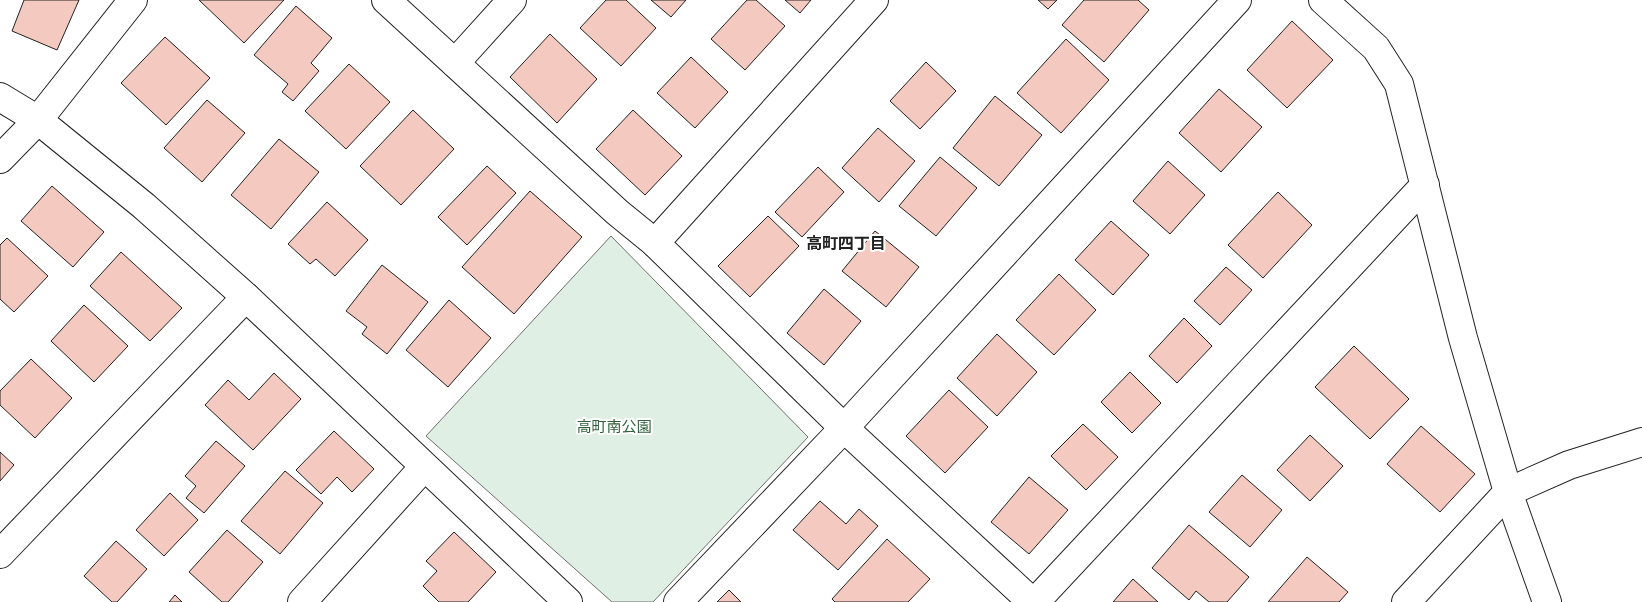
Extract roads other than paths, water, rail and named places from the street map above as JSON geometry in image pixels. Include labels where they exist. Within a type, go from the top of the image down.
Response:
[{"type":"street","points":[[0,159],[38,120],[133,0]]},
{"type":"street","points":[[386,0],[617,212],[654,243],[844,428],[1033,602],[1425,185]]},
{"type":"street","points":[[455,63],[512,0]]},
{"type":"street","points":[[654,243],[874,0]]},
{"type":"street","points":[[678,602],[844,428],[1237,0]]},
{"type":"street","points":[[1322,0],[1376,48],[1400,84],[1463,338],[1508,492],[1547,602]]},
{"type":"street","points":[[0,97],[38,120],[144,206],[246,297],[568,602]]},
{"type":"street","points":[[0,554],[246,297]]},
{"type":"street","points":[[1406,602],[1508,492],[1569,464],[1642,442]]},
{"type":"street","points":[[302,602],[424,467]]},
{"type":"district","name":"高町四丁目","points":[[846,244]]},
{"type":"park label","name":"高町南公園","points":[[614,427]]}]
